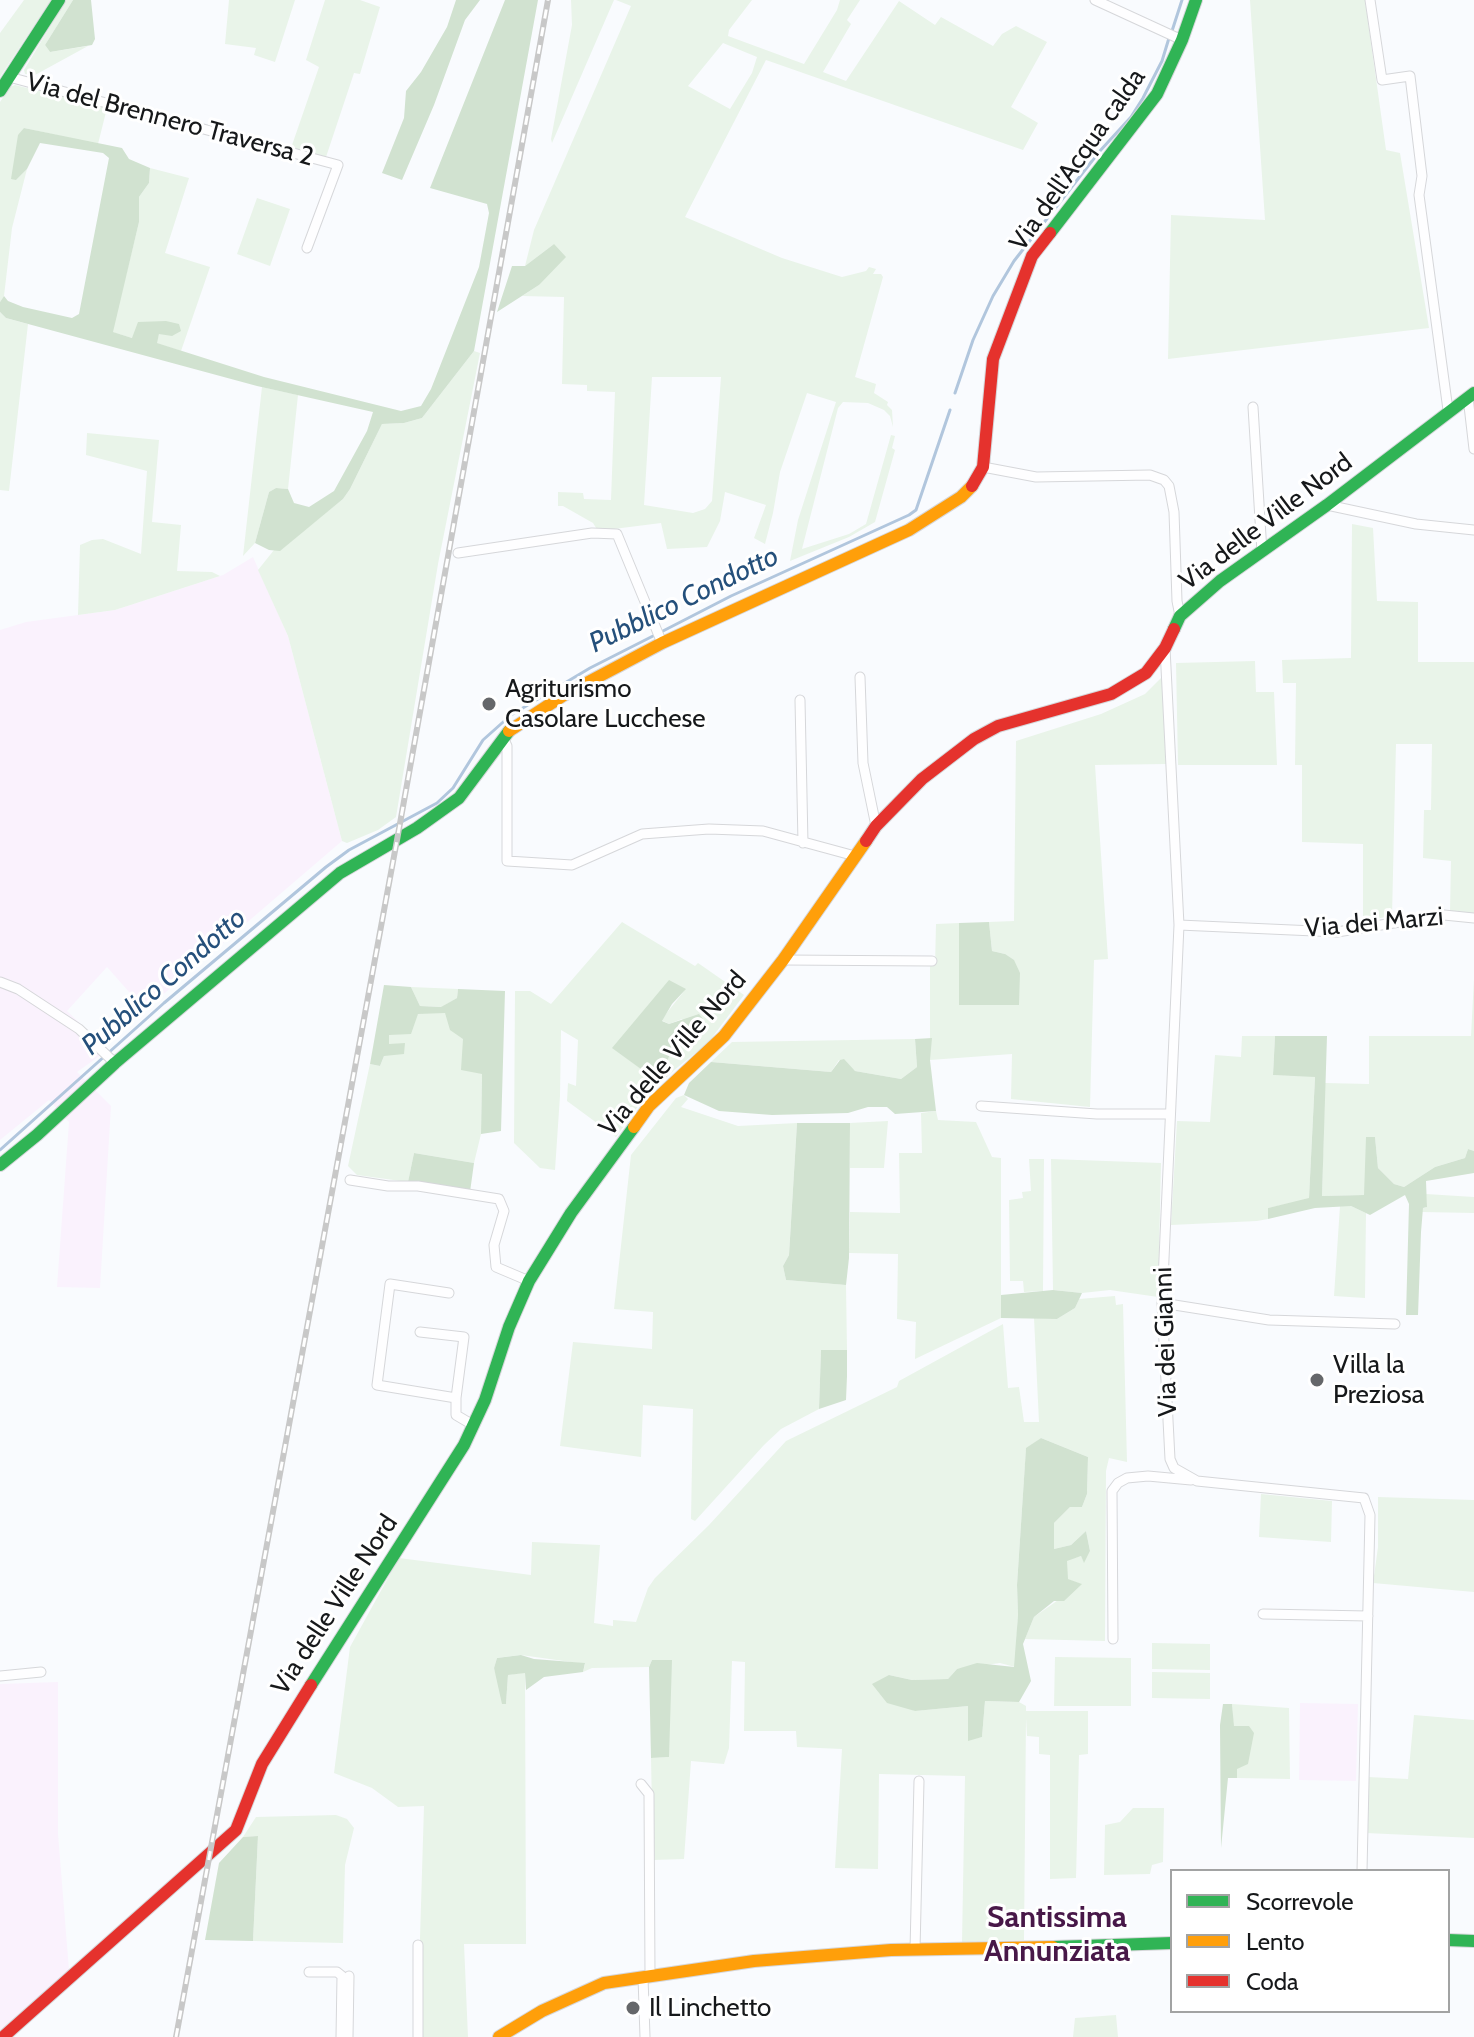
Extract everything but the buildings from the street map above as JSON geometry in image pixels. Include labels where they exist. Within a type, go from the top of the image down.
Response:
[{"type":"street","points":[[0,91],[59,0]]},
{"type":"street","points":[[1095,0],[1182,40]]},
{"type":"street","name":"Via dell'Acqua calda","points":[[983,467],[993,359],[1032,256],[1157,94],[1196,0]]},
{"type":"street","points":[[1370,0],[1382,80],[1410,76],[1422,176],[1419,195],[1448,410]]},
{"type":"street","name":"Via del Brennero Traversa 2","points":[[9,77],[338,165],[307,248]]},
{"type":"street","points":[[1471,395],[1474,449]]},
{"type":"street","name":"Via delle Ville Nord","points":[[3,2037],[236,1830],[262,1764],[278,1736],[464,1445],[485,1400],[509,1327],[529,1281],[571,1213],[649,1106],[724,1036],[783,960],[876,826],[922,779],[974,739],[998,726],[1111,694],[1146,673],[1165,648],[1180,616],[1220,581],[1327,505],[1471,395]]},
{"type":"street","points":[[1253,407],[1262,552]]},
{"type":"street","points":[[0,1165],[37,1135],[113,1060],[340,873],[447,809],[459,798],[515,725],[661,639],[909,530],[961,497],[975,483],[983,467],[1036,477],[1150,475],[1164,480],[1169,486],[1174,512],[1180,616]]},
{"type":"street","points":[[1327,505],[1416,524],[1474,530]]},
{"type":"street","points":[[458,553],[592,533],[617,534],[661,639]]},
{"type":"street","name":"Via dei Gianni","points":[[1165,648],[1179,925],[1162,1303],[1170,1459],[1174,1468],[1197,1481]]},
{"type":"street","points":[[860,677],[863,763],[876,826]]},
{"type":"street","points":[[800,700],[803,843]]},
{"type":"street","points":[[503,738],[507,746],[507,861],[572,865],[642,834],[709,829],[763,831],[855,856]]},
{"type":"street","name":"Via dei Marzi","points":[[1179,925],[1337,932],[1444,915],[1474,918]]},
{"type":"street","points":[[783,960],[932,961]]},
{"type":"street","points":[[0,982],[18,989],[79,1029],[113,1060]]},
{"type":"street","points":[[981,1106],[1097,1114],[1169,1114]]},
{"type":"street","points":[[350,1180],[388,1186],[418,1186],[499,1199],[504,1211],[494,1245],[496,1267],[529,1281]]},
{"type":"street","points":[[449,1293],[390,1284],[377,1385],[456,1398]]},
{"type":"street","points":[[1162,1303],[1269,1320],[1395,1324]]},
{"type":"street","points":[[420,1332],[464,1337],[456,1415],[473,1425]]},
{"type":"street","points":[[1113,1639],[1112,1491],[1118,1483],[1127,1478],[1148,1476],[1364,1498],[1370,1515],[1362,1869]]},
{"type":"street","points":[[1263,1614],[1368,1616]]},
{"type":"street","points":[[0,1676],[41,1672]]},
{"type":"street","points":[[915,1950],[919,1781]]},
{"type":"street","points":[[641,1784],[649,1794],[645,2037]]},
{"type":"street","points":[[1450,1940],[1474,1941]]},
{"type":"street","points":[[499,2037],[542,2011],[604,1983],[754,1961],[915,1950],[1170,1943]]},
{"type":"street","points":[[418,1945],[418,2037]]},
{"type":"street","points":[[309,1972],[337,1972],[342,1976],[341,2037]]},
{"type":"street","points":[[348,2037],[349,1976]]},
{"type":"shaded area","points":[[24,0],[51,0],[0,77],[0,33]]},
{"type":"shaded area","points":[[66,0],[73,0],[45,45],[50,52],[88,46],[35,75],[25,74],[24,70]]},
{"type":"shaded area","points":[[229,0],[295,0],[275,62],[254,55],[256,48],[225,44]]},
{"type":"shaded area","points":[[325,0],[360,0],[380,7],[360,74],[354,73],[326,157],[291,148],[319,67],[306,60]]},
{"type":"shaded area","points":[[571,0],[614,0],[552,143],[572,25]]},
{"type":"shaded area","points":[[616,0],[752,0],[729,30],[728,36],[804,64],[840,0],[860,0],[847,20],[851,24],[823,72],[846,81],[899,1],[935,25],[941,17],[993,46],[1002,34],[1016,26],[1047,42],[1011,107],[1038,123],[1023,150],[766,60],[685,217],[782,258],[842,277],[866,271],[869,267],[876,269],[873,274],[883,277],[855,377],[876,384],[874,393],[888,402],[892,410],[893,427],[890,416],[884,410],[868,403],[843,402],[838,408],[802,549],[849,534],[866,524],[891,435],[895,436],[892,448],[895,450],[875,522],[849,537],[790,561],[798,520],[836,402],[807,393],[780,472],[765,544],[754,538],[766,505],[725,492],[720,521],[707,547],[667,549],[661,523],[598,531],[593,523],[558,506],[558,492],[583,493],[584,499],[611,500],[615,392],[587,391],[587,385],[562,384],[564,297],[522,296],[539,285],[554,244],[525,266],[534,230],[631,6]],"holes":[[[723,43],[757,57],[752,73],[730,109],[688,86]],[[652,377],[721,377],[712,501],[705,509],[693,513],[644,505]]]},
{"type":"shaded area","points":[[1250,0],[1365,0],[1386,150],[1400,153],[1429,328],[1168,359],[1171,215],[1265,220]]},
{"type":"shaded area","points":[[15,85],[107,108],[98,144],[24,128],[16,180],[27,169],[12,228],[4,296],[0,302],[0,102],[10,87]]},
{"type":"shaded area","points":[[150,168],[189,178],[165,253],[210,267],[181,351],[156,343],[159,334],[178,324],[132,338],[112,332],[139,222],[139,197],[149,183]]},
{"type":"shaded area","points":[[257,198],[290,209],[270,266],[237,254]]},
{"type":"shaded area","points":[[0,312],[6,318],[28,324],[9,491],[0,490]]},
{"type":"shaded area","points":[[474,351],[480,353],[438,564],[396,817],[378,830],[347,843],[342,841],[288,636],[258,570],[274,550],[280,550],[343,499],[382,424],[422,418]]},
{"type":"shaded area","points":[[262,387],[298,395],[288,489],[276,488],[269,492],[255,543],[243,556]]},
{"type":"shaded area","points":[[87,433],[159,440],[152,522],[181,525],[177,571],[212,572],[220,576],[115,610],[78,615],[80,545],[103,539],[141,554],[147,471],[86,455]]},
{"type":"shaded area","points":[[1352,524],[1373,528],[1377,601],[1418,602],[1418,662],[1474,662],[1474,914],[1450,912],[1451,861],[1423,858],[1424,810],[1431,810],[1432,744],[1396,744],[1392,916],[1363,921],[1363,844],[1302,842],[1302,765],[1295,765],[1296,683],[1283,683],[1282,660],[1351,658]]},
{"type":"shaded area","points":[[253,557],[288,636],[342,841],[145,1010],[107,967],[67,1011],[108,1050],[77,1072],[111,1106],[100,1288],[57,1287],[69,1122],[49,1100],[0,1140],[0,630],[26,622],[115,610],[223,575]]},
{"type":"shaded area","points":[[1255,661],[1256,692],[1274,692],[1277,765],[1178,765],[1176,663]]},
{"type":"shaded area","points":[[1163,676],[1167,764],[1095,765],[1108,959],[1094,960],[1090,1107],[1011,1099],[1012,1054],[930,1060],[930,966],[935,966],[936,924],[959,923],[959,1005],[1005,954],[992,951],[989,922],[1014,921],[1016,741],[1101,714],[1145,694]]},
{"type":"shaded area","points":[[622,922],[695,966],[698,963],[744,995],[708,1043],[673,1071],[668,1060],[672,1045],[694,1037],[682,1019],[669,1024],[661,1020],[685,990],[613,1048],[660,1083],[641,1102],[616,1137],[567,1101],[568,1083],[576,1086],[578,1040],[561,1030],[555,1170],[540,1168],[514,1143],[515,991],[530,991],[551,1004]]},
{"type":"shaded area","points":[[1474,979],[1474,1151],[1468,1149],[1465,1158],[1435,1167],[1404,1187],[1394,1184],[1378,1168],[1375,1137],[1364,1195],[1322,1196],[1325,1083],[1369,1084],[1369,1036],[1471,1036]]},
{"type":"shaded area","points":[[411,987],[458,989],[457,998],[442,1007],[420,1006]]},
{"type":"shaded area","points":[[445,1013],[463,1038],[482,1074],[481,1134],[474,1163],[414,1153],[408,1182],[357,1175],[348,1166],[370,1064],[380,1066],[389,1044],[389,1035],[418,1014]]},
{"type":"shaded area","points":[[1242,1036],[1275,1036],[1273,1075],[1315,1076],[1309,1199],[1268,1208],[1268,1219],[1171,1225],[1177,1121],[1210,1122],[1215,1055],[1241,1057]]},
{"type":"shaded area","points":[[915,1039],[917,1067],[901,1079],[855,1071],[839,1060],[831,1072],[711,1062],[732,1042]]},
{"type":"shaded area","points":[[684,1095],[688,1099],[681,1107],[738,1126],[797,1123],[789,1255],[783,1266],[786,1280],[846,1285],[847,1350],[821,1350],[819,1409],[781,1429],[695,1521],[691,1519],[693,1409],[643,1405],[641,1457],[560,1446],[573,1342],[652,1349],[653,1312],[614,1309],[631,1155],[676,1098]]},
{"type":"shaded area","points":[[936,1111],[938,1120],[976,1122],[992,1157],[1001,1158],[1001,1318],[915,1359],[916,1322],[897,1319],[898,1254],[849,1253],[850,1212],[900,1213],[899,1153],[922,1153],[921,1113]]},
{"type":"shaded area","points":[[888,1121],[884,1168],[850,1168],[850,1123]]},
{"type":"shaded area","points":[[1029,1159],[1044,1159],[1043,1291],[1024,1292],[1023,1281],[1010,1281],[1009,1200],[1023,1198],[1022,1192],[1031,1191]]},
{"type":"shaded area","points":[[1051,1159],[1161,1163],[1158,1297],[1110,1290],[1082,1293],[1053,1290]]},
{"type":"shaded area","points":[[1426,1194],[1474,1197],[1474,1213],[1422,1212],[1427,1207]]},
{"type":"shaded area","points":[[1340,1206],[1351,1206],[1366,1213],[1365,1298],[1334,1296]]},
{"type":"shaded area","points":[[1115,1296],[1116,1305],[1123,1304],[1127,1462],[1109,1458],[1106,1471],[1105,1641],[1025,1639],[1034,1617],[1081,1584],[1067,1579],[1067,1560],[1081,1556],[1084,1562],[1090,1551],[1086,1531],[1071,1545],[1054,1549],[1054,1523],[1070,1507],[1082,1507],[1087,1494],[1088,1457],[1041,1438],[1026,1449],[1015,1667],[1000,1663],[957,1669],[948,1679],[912,1680],[889,1675],[914,1711],[968,1706],[968,1740],[982,1737],[985,1701],[1019,1702],[1026,1706],[1026,1711],[1088,1711],[1088,1754],[1079,1755],[1076,1878],[1050,1879],[1050,1755],[1039,1754],[1039,1737],[1027,1736],[1026,1718],[1024,1940],[962,1942],[965,1776],[879,1774],[878,1869],[835,1868],[842,1749],[797,1747],[796,1731],[744,1731],[745,1662],[732,1661],[729,1748],[724,1764],[691,1761],[684,1859],[653,1860],[651,1758],[669,1757],[652,1660],[649,1667],[592,1668],[583,1672],[585,1664],[521,1655],[497,1658],[494,1668],[506,1704],[508,1675],[525,1672],[526,1944],[464,1944],[468,2037],[422,2037],[420,1938],[424,1806],[398,1807],[372,1788],[334,1773],[350,1647],[399,1558],[531,1575],[532,1542],[600,1545],[594,1623],[613,1626],[613,1620],[636,1622],[648,1588],[655,1578],[709,1525],[786,1441],[897,1387],[899,1381],[1003,1324],[1008,1388],[1019,1387],[1024,1422],[1039,1422],[1034,1318],[1057,1319],[1075,1308],[1079,1299]]},
{"type":"shaded area","points":[[1261,1494],[1332,1501],[1331,1542],[1259,1537]]},
{"type":"shaded area","points":[[1378,1497],[1474,1500],[1474,1592],[1373,1583],[1378,1547]]},
{"type":"shaded area","points":[[1152,1643],[1210,1644],[1210,1670],[1152,1669]]},
{"type":"shaded area","points":[[1055,1657],[1131,1658],[1131,1706],[1054,1706]]},
{"type":"shaded area","points":[[1152,1672],[1210,1673],[1210,1699],[1152,1698]]},
{"type":"shaded area","points":[[58,1682],[58,1834],[69,1970],[0,2030],[0,1684]]},
{"type":"shaded area","points":[[1300,1703],[1358,1704],[1356,1781],[1299,1780]]},
{"type":"shaded area","points":[[1232,1704],[1289,1708],[1290,1779],[1237,1778]]},
{"type":"shaded area","points":[[1414,1715],[1474,1720],[1474,1838],[1366,1833],[1368,1777],[1408,1779]]},
{"type":"shaded area","points":[[1133,1808],[1164,1808],[1163,1862],[1152,1865],[1150,1874],[1104,1875],[1105,1825],[1120,1822]]},
{"type":"shaded area","points":[[336,1815],[347,1819],[354,1828],[345,1865],[343,1943],[253,1941],[258,1836],[243,1837],[256,1817]]},
{"type":"shaded area","points":[[1116,2015],[1118,2037],[1073,2037],[1075,2018]]},
{"type":"green space","points":[[73,0],[91,0],[95,39],[92,45],[50,52],[45,45]]},
{"type":"green space","points":[[456,0],[480,0],[465,20],[402,180],[382,173],[404,118],[406,91],[447,27]]},
{"type":"green space","points":[[505,0],[538,0],[474,351],[422,418],[382,424],[343,499],[280,551],[269,550],[255,543],[269,492],[276,488],[288,489],[294,503],[309,507],[334,491],[367,431],[373,412],[257,386],[6,318],[0,312],[0,302],[4,296],[23,307],[72,318],[79,314],[109,158],[103,153],[40,143],[27,169],[16,180],[11,179],[18,135],[24,128],[122,148],[129,159],[150,168],[149,183],[139,197],[139,222],[113,332],[132,338],[138,322],[179,324],[181,331],[172,336],[159,334],[157,343],[264,377],[401,411],[421,406],[431,389],[479,267],[489,213],[487,204],[430,188]]},
{"type":"green space","points":[[554,244],[566,257],[539,285],[497,312],[512,266],[525,266]]},
{"type":"green space","points":[[989,922],[992,951],[1014,960],[1020,973],[1019,1005],[959,1005],[959,923]]},
{"type":"green space","points":[[669,980],[686,989],[662,1021],[669,1024],[699,1014],[703,1019],[694,1037],[672,1045],[668,1060],[673,1071],[660,1083],[612,1048]]},
{"type":"green space","points":[[384,985],[411,987],[420,1006],[441,1007],[457,998],[458,989],[505,991],[501,1131],[481,1134],[482,1074],[461,1070],[463,1039],[450,1030],[445,1013],[418,1014],[411,1034],[389,1035],[389,1044],[405,1043],[404,1054],[384,1056],[380,1066],[370,1064]]},
{"type":"green space","points":[[1275,1036],[1327,1036],[1322,1196],[1364,1195],[1366,1137],[1375,1137],[1378,1168],[1394,1184],[1404,1187],[1435,1167],[1465,1158],[1468,1149],[1474,1151],[1474,1173],[1426,1181],[1427,1207],[1423,1208],[1421,1232],[1418,1315],[1406,1315],[1409,1204],[1405,1195],[1370,1215],[1351,1206],[1315,1208],[1268,1219],[1268,1208],[1309,1198],[1315,1077],[1273,1075]]},
{"type":"green space","points":[[932,1038],[930,1060],[936,1111],[895,1114],[887,1107],[868,1107],[848,1113],[772,1115],[719,1111],[684,1095],[689,1083],[711,1062],[831,1072],[844,1059],[855,1071],[901,1079],[917,1067],[915,1039]]},
{"type":"green space","points":[[797,1123],[850,1123],[846,1285],[786,1280],[783,1266],[789,1255]]},
{"type":"green space","points":[[414,1153],[474,1163],[470,1192],[408,1182]]},
{"type":"green space","points":[[1053,1290],[1082,1293],[1075,1308],[1057,1319],[1001,1318],[1001,1295]]},
{"type":"green space","points":[[821,1350],[847,1350],[847,1376],[846,1400],[819,1409]]},
{"type":"green space","points":[[1041,1438],[1088,1457],[1087,1494],[1082,1507],[1070,1507],[1054,1523],[1054,1549],[1071,1545],[1086,1531],[1090,1551],[1084,1563],[1081,1556],[1067,1561],[1068,1579],[1082,1584],[1064,1601],[1054,1601],[1034,1617],[1023,1644],[1031,1681],[1019,1702],[985,1701],[982,1737],[968,1741],[968,1706],[915,1711],[887,1703],[872,1684],[889,1675],[912,1680],[948,1679],[957,1669],[977,1663],[1014,1667],[1026,1448]]},
{"type":"green space","points":[[521,1655],[585,1663],[583,1672],[544,1677],[526,1690],[525,1673],[508,1675],[506,1704],[502,1704],[494,1668],[497,1658]]},
{"type":"green space","points":[[652,1660],[672,1660],[669,1757],[651,1758],[649,1667]]},
{"type":"green space","points":[[1223,1704],[1232,1704],[1234,1726],[1249,1726],[1254,1733],[1248,1764],[1237,1769],[1237,1778],[1228,1778],[1221,1848],[1220,1725]]},
{"type":"green space","points":[[258,1836],[253,1941],[205,1940],[219,1863],[243,1837]]},
{"type":"waterway","name":"Pubblico Condotto","points":[[1172,31],[1182,0]]},
{"type":"waterway","name":"Pubblico Condotto","points":[[955,393],[973,340],[993,296],[1014,261],[1099,152],[1131,117],[1162,61],[1169,38]]},
{"type":"waterway","name":"Pubblico Condotto","points":[[661,632],[916,510],[950,410]]},
{"type":"waterway","name":"Pubblico Condotto","points":[[0,1150],[164,1003],[326,867],[349,850],[437,803],[453,788],[483,740],[511,715],[590,668],[655,635]]},
{"type":"railway","points":[[176,2037],[548,0]]},
{"type":"traffic: fast","points":[[0,91],[59,0]]},
{"type":"traffic: fast","points":[[1050,233],[1157,94],[1196,0]]},
{"type":"traffic: fast","points":[[1174,629],[1180,616],[1220,581],[1327,505],[1474,393]]},
{"type":"traffic: fast","points":[[0,1165],[115,1063],[340,873],[417,828],[459,798],[509,731]]},
{"type":"traffic: fast","points":[[311,1685],[464,1445],[485,1400],[509,1327],[529,1281],[571,1213],[634,1127]]},
{"type":"traffic: fast","points":[[1450,1940],[1474,1941]]},
{"type":"traffic: fast","points":[[1053,1947],[1170,1943]]},
{"type":"traffic: slow","points":[[509,731],[564,695],[662,643],[909,530],[961,497],[972,486]]},
{"type":"traffic: slow","points":[[634,1127],[649,1106],[724,1036],[783,960],[866,841]]},
{"type":"traffic: slow","points":[[499,2037],[542,2011],[604,1983],[754,1961],[891,1950],[1053,1947]]},
{"type":"traffic: jam","points":[[972,486],[983,467],[993,359],[1032,256],[1050,233]]},
{"type":"traffic: jam","points":[[866,841],[876,826],[922,779],[974,739],[998,726],[1111,694],[1146,673],[1165,648],[1174,629]]},
{"type":"traffic: jam","points":[[3,2037],[236,1830],[262,1764],[311,1685]]},
{"type":"place","name":"Agriturismo Casolare Lucchese","points":[[489,704]]},
{"type":"place","name":"Villa la Preziosa","points":[[1317,1380]]},
{"type":"place","name":"Il Linchetto","points":[[633,2008]]},
{"type":"district","name":"Santissima Annunziata","points":[[1057,1935]]}]
